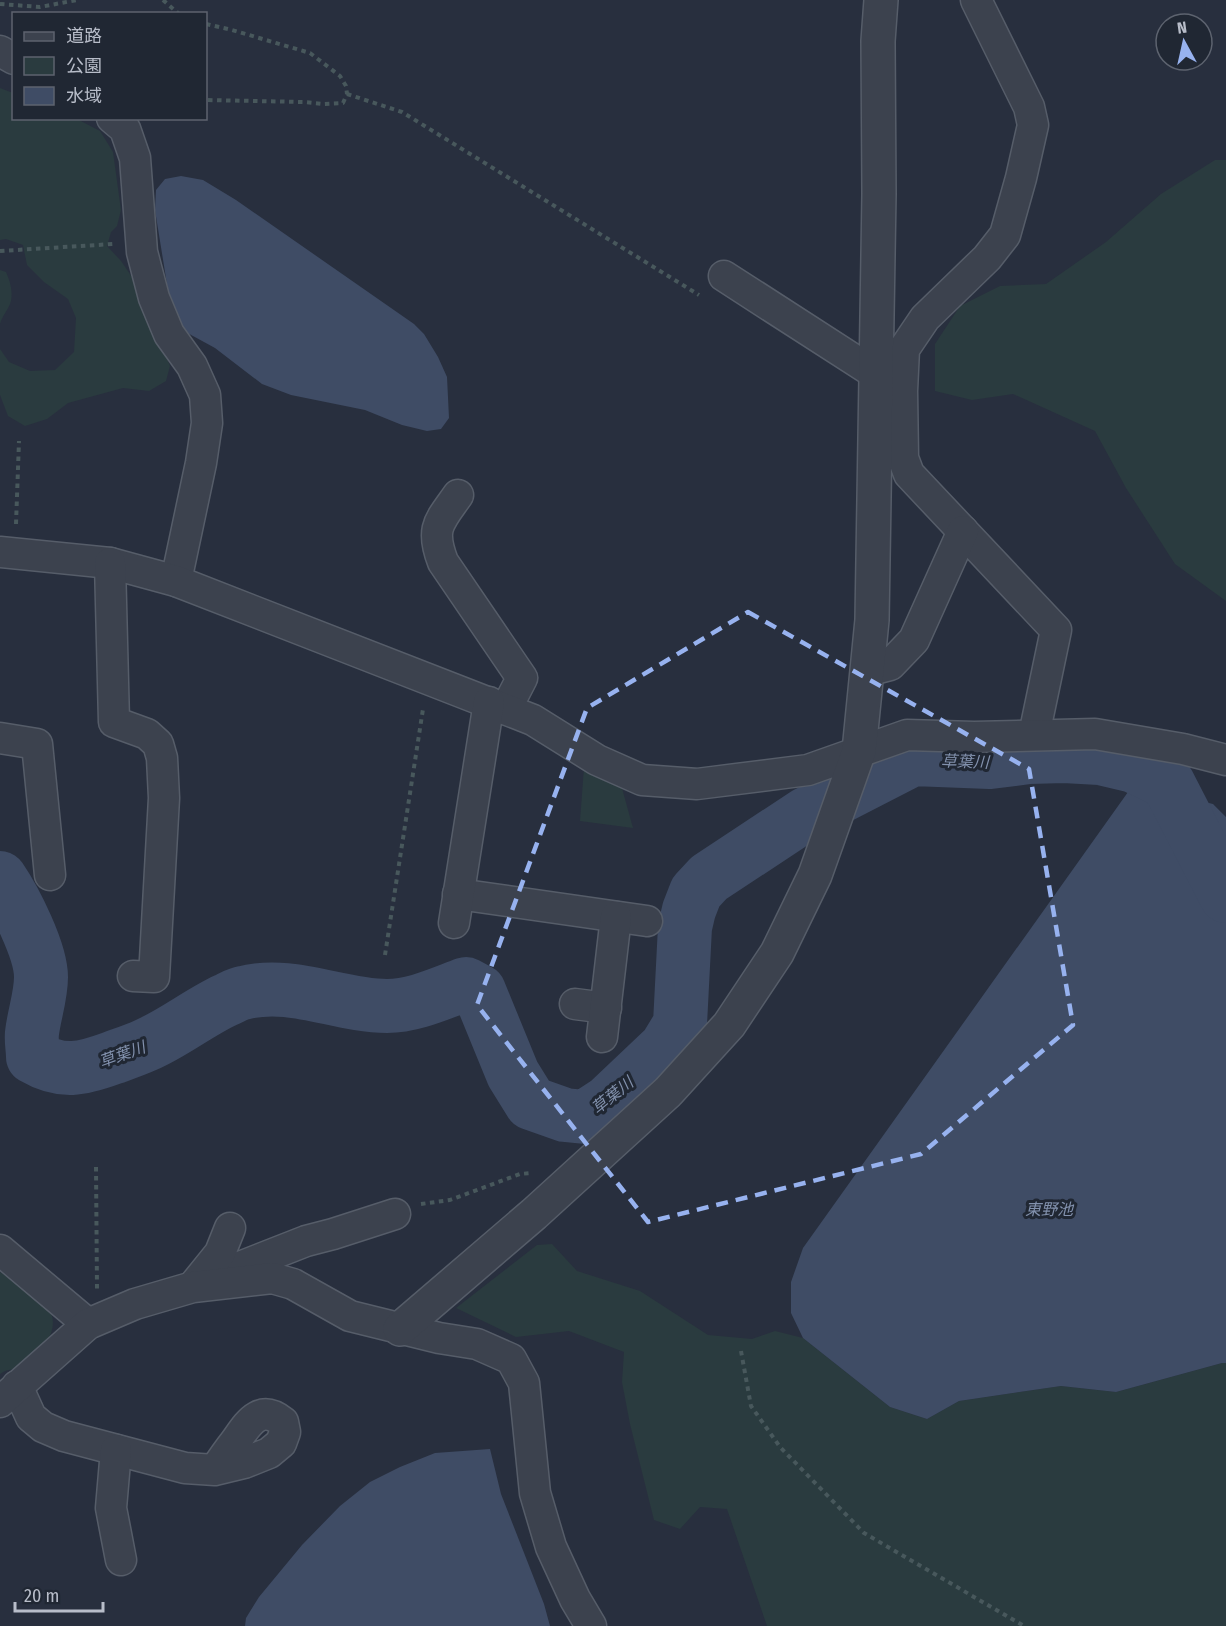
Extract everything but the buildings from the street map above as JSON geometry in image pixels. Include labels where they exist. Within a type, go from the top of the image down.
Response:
[{"type":"street","points":[[400,1329],[534,1214],[668,1092],[729,1025],[777,953],[815,875],[859,751],[872,620],[879,194],[878,41],[881,0]]},
{"type":"street","points":[[976,0],[1029,107],[1033,125],[1005,235],[987,258],[925,318],[904,349],[903,458],[909,474],[1056,630],[1034,735]]},
{"type":"street","points":[[114,120],[124,129],[135,158],[142,252],[154,298],[170,334],[192,366],[205,395],[207,423],[201,463],[176,581]]},
{"type":"street","points":[[714,287],[876,374]]},
{"type":"street","points":[[454,923],[497,706],[522,678],[443,562],[436,545],[438,524],[458,495]]},
{"type":"street","points":[[867,671],[890,665],[914,640],[963,531]]},
{"type":"street","points":[[8,552],[110,563],[176,581],[533,720],[597,760],[642,780],[697,784],[808,770],[908,735],[974,737],[1095,734],[1183,749],[1226,760]]},
{"type":"street","points":[[110,563],[114,722],[147,734],[158,744],[162,758],[164,798],[174,846],[154,977],[133,976]]},
{"type":"street","points":[[0,738],[37,744],[50,875]]},
{"type":"street","points":[[458,894],[647,921]]},
{"type":"street","points":[[602,1037],[616,917]]},
{"type":"street","points":[[575,1004],[606,1008]]},
{"type":"street","points":[[215,1470],[185,1468],[64,1436],[44,1427],[9,1394],[88,1324],[135,1304],[193,1287],[306,1241],[395,1214]]},
{"type":"street","points":[[193,1287],[220,1253],[230,1228]]},
{"type":"street","points":[[0,1250],[88,1324]]},
{"type":"street","points":[[193,1287],[272,1278],[293,1284],[350,1316],[439,1338],[477,1344],[511,1359],[524,1383],[536,1493],[551,1547],[575,1599],[591,1626]]},
{"type":"street","points":[[116,1450],[111,1508],[120,1560]]},
{"type":"path","points":[[0,4],[40,7],[77,0]]},
{"type":"path","points":[[163,0],[177,12]]},
{"type":"path","points":[[207,24],[310,53],[340,76],[346,86],[347,94],[343,103],[323,104],[207,100]]},
{"type":"path","points":[[347,94],[402,112],[714,287]]},
{"type":"path","points":[[0,251],[141,243]]},
{"type":"path","points":[[8,552],[19,441]]},
{"type":"path","points":[[385,955],[427,679]]},
{"type":"path","points":[[88,1324],[97,1289],[96,1167]]},
{"type":"path","points":[[395,1214],[422,1204],[450,1200],[520,1174],[541,1172]]},
{"type":"path","points":[[741,1351],[751,1406],[780,1447],[864,1533],[1024,1626]]},
{"type":"highlighted area","points":[[748,612],[1029,769],[1073,1025],[921,1154],[648,1222],[477,1005],[587,708]]},
{"type":"green space","points":[[0,88],[12,93],[12,120],[79,120],[100,131],[113,152],[121,210],[117,226],[111,232],[107,246],[134,280],[150,315],[170,366],[166,381],[149,391],[123,388],[68,403],[47,419],[25,426],[8,416],[0,395],[0,349],[9,362],[30,371],[55,370],[74,352],[76,318],[68,299],[44,282],[27,265],[23,245],[6,239],[0,240]]},
{"type":"green space","points":[[1215,160],[1226,160],[1226,601],[1175,564],[1126,488],[1095,431],[1013,394],[972,400],[935,391],[935,344],[960,306],[1000,286],[1046,284],[1106,242],[1161,194]]},
{"type":"green space","points":[[0,270],[6,272],[12,294],[10,304],[0,324]]},
{"type":"green space","points":[[584,767],[620,781],[633,828],[580,821]]},
{"type":"green space","points":[[552,1244],[577,1271],[640,1291],[708,1335],[752,1339],[775,1331],[803,1338],[890,1407],[927,1419],[959,1401],[1061,1386],[1116,1392],[1226,1363],[1226,1626],[767,1626],[727,1509],[700,1507],[680,1529],[654,1520],[622,1382],[624,1352],[569,1331],[516,1337],[456,1308],[537,1245]]},
{"type":"green space","points":[[0,1272],[40,1298],[48,1307],[53,1328],[48,1340],[25,1365],[0,1374]]},
{"type":"water","points":[[181,176],[203,180],[236,200],[414,324],[424,334],[447,377],[449,418],[441,429],[427,431],[402,425],[365,410],[291,395],[262,384],[215,348],[182,330],[171,309],[155,210],[156,190],[165,179]]},
{"type":"water","name":"東野池","points":[[1133,785],[1213,804],[1226,817],[1226,1363],[1116,1392],[1061,1386],[959,1401],[927,1419],[890,1407],[803,1338],[791,1313],[791,1282],[803,1248]]},
{"type":"water","points":[[490,1449],[501,1494],[544,1604],[550,1626],[245,1626],[246,1618],[259,1597],[302,1545],[340,1506],[370,1482],[435,1453]]},
{"type":"waterway","name":"草葉川","points":[[0,878],[26,926],[40,966],[41,984],[32,1039],[33,1057],[43,1062],[63,1068],[81,1067],[101,1062],[138,1049],[216,1005],[243,993],[261,990],[297,991],[351,1002],[387,1006],[417,1001],[466,984],[479,991],[513,1074],[531,1103],[565,1115],[585,1117],[608,1102],[666,1047],[680,1024],[685,927],[696,892],[709,878],[806,814],[913,759],[990,762],[1029,757],[1064,756],[1100,758],[1134,766],[1168,783],[1226,896]]}]
